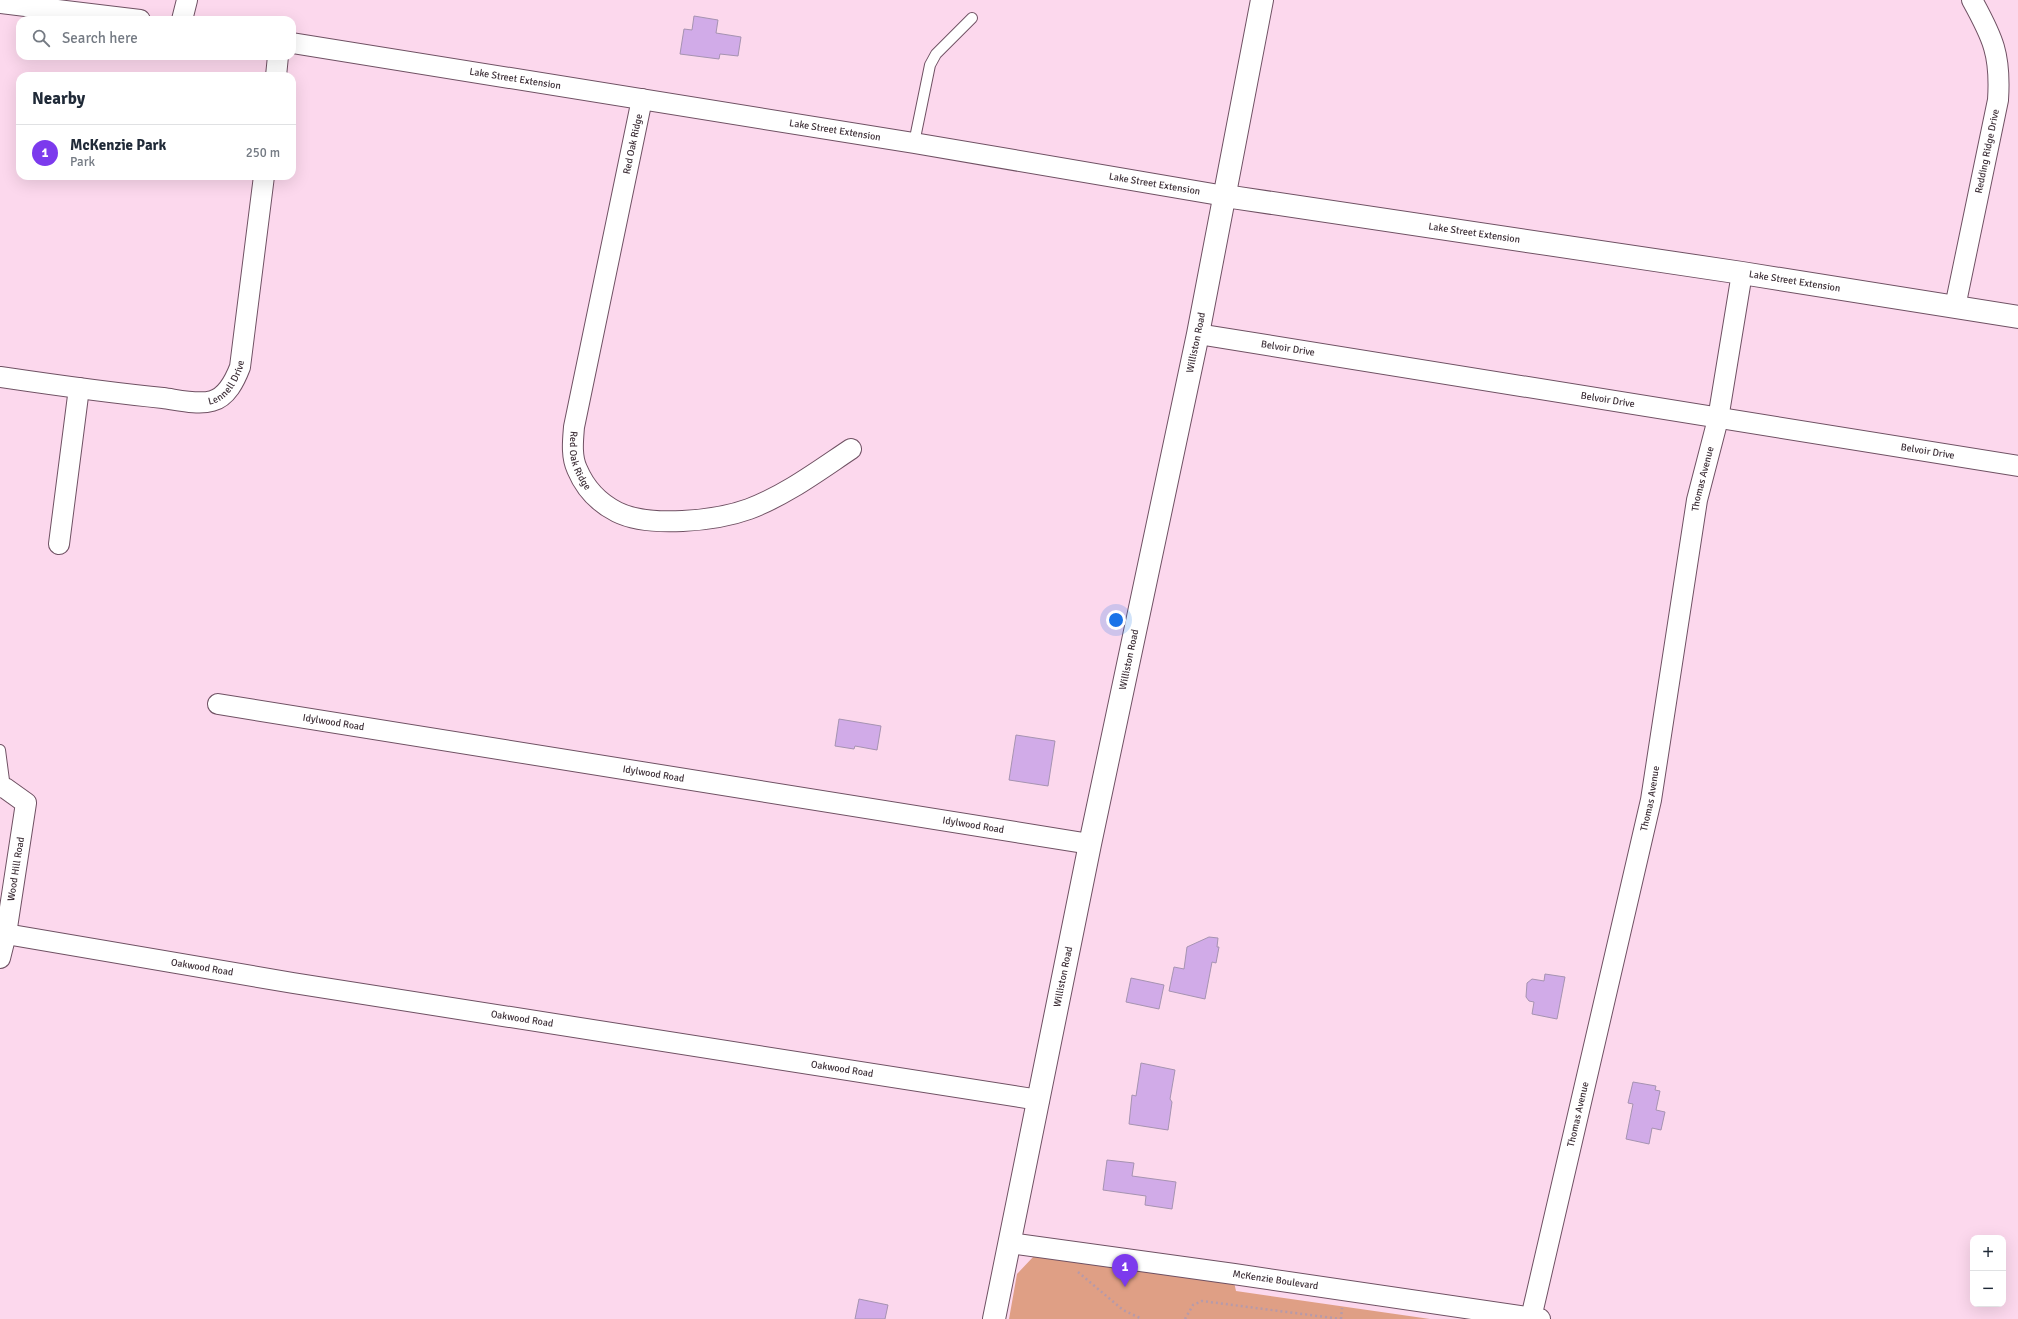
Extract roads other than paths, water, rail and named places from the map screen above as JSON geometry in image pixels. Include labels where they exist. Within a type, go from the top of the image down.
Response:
[{"type":"main road","name":"Williston Road","points":[[994,1319],[1090,844],[1198,334],[1262,0]]},
{"type":"main road","name":"Lake Street Extension","points":[[1225,196],[1742,273],[2018,317]]},
{"type":"street","points":[[183,16],[187,0]]},
{"type":"street","name":"Redding Ridge Drive","points":[[1955,307],[1998,100],[2000,76],[1997,53],[1989,31],[1972,0]]},
{"type":"street","points":[[0,3],[107,16]]},
{"type":"street","name":"Lake Street Extension","points":[[296,44],[914,142],[1225,196]]},
{"type":"street","points":[[276,72],[278,60]]},
{"type":"street","name":"Red Oak Ridge","points":[[642,99],[574,427],[573,447],[576,468],[586,486],[601,502],[619,513],[639,518],[675,522],[713,519],[748,510],[782,495],[851,449]]},
{"type":"street","name":"Lennell Drive","points":[[0,377],[196,402],[212,401],[224,393],[234,381],[240,367],[263,180]]},
{"type":"street","name":"Thomas Avenue","points":[[1535,1318],[1651,800],[1697,500],[1718,419],[1742,273]]},
{"type":"street","name":"Belvoir Drive","points":[[1198,334],[1718,419],[2018,466]]},
{"type":"street","points":[[59,544],[79,388]]},
{"type":"street","name":"Idylwood Road","points":[[218,704],[1090,844]]},
{"type":"street","name":"Wood Hill Road","points":[[0,958],[6,934],[26,803],[2,787]]},
{"type":"street","name":"Oakwood Road","points":[[6,934],[293,983],[1039,1100]]},
{"type":"street","name":"McKenzie Boulevard","points":[[1010,1243],[1535,1318]]},
{"type":"lane","points":[[914,142],[930,65],[936,54],[972,18]]},
{"type":"lane","points":[[0,750],[2,787]]},
{"type":"place","name":"McKenzie Park","points":[[1125,1287]]}]
